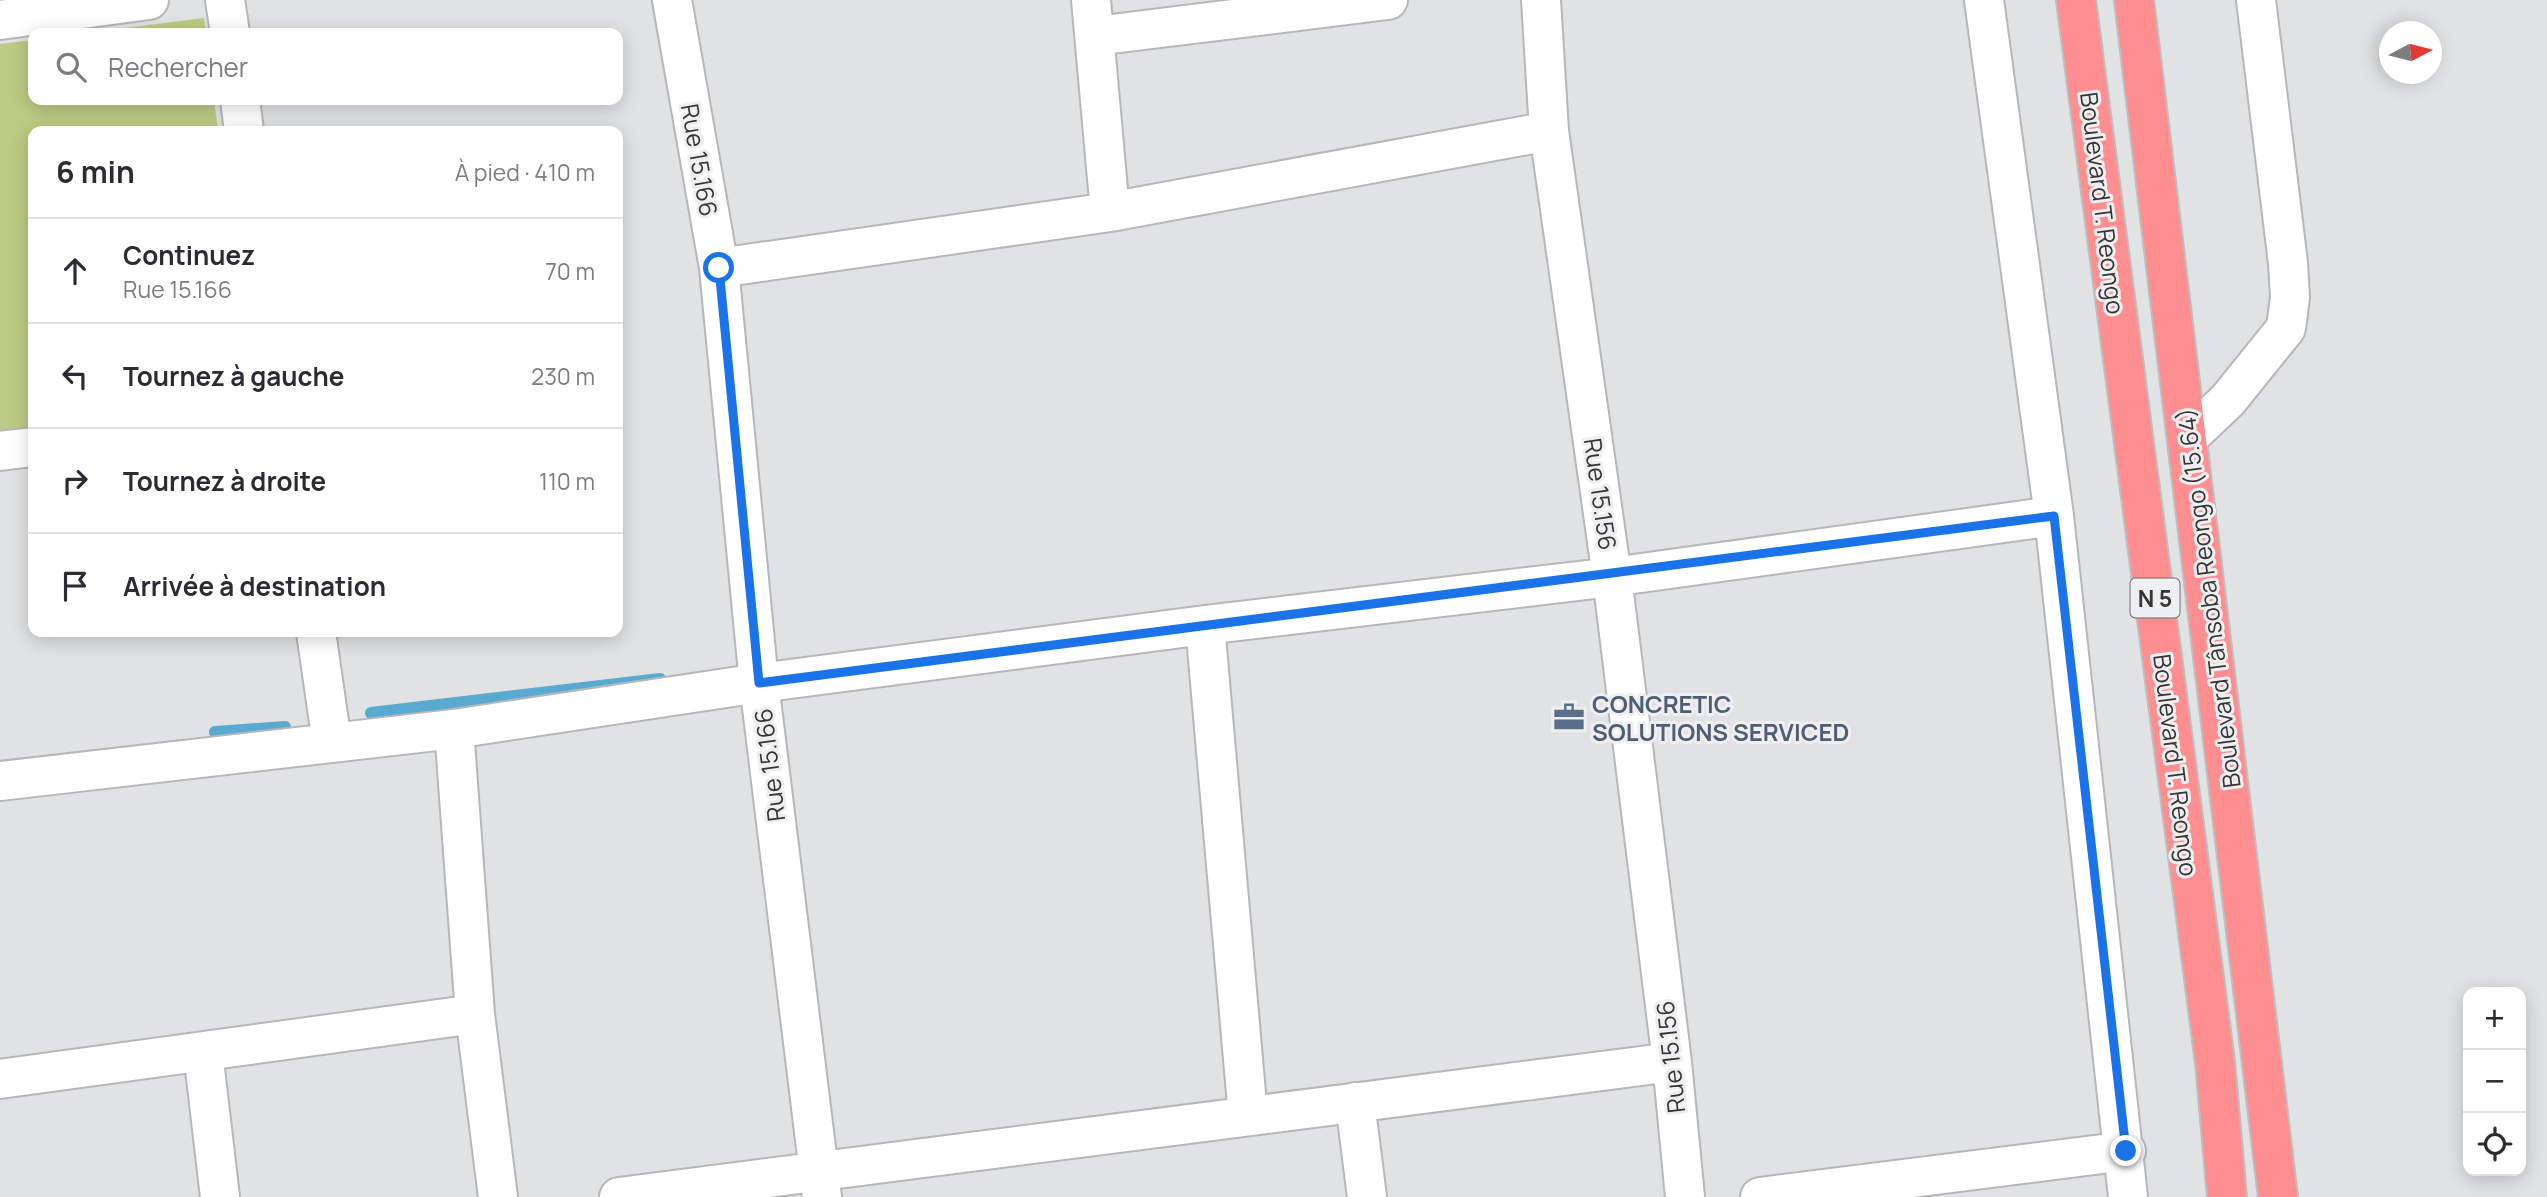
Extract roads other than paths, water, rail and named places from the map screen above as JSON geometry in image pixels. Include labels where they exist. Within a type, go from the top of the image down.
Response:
[{"type":"highway","name":"Boulevard T. Reongo","points":[[2076,0],[2215,1062],[2227,1197]]},
{"type":"highway","name":"Boulevard Tânsoba Reongo (15.64)","points":[[2134,0],[2189,437],[2278,1197]]},
{"type":"street","points":[[0,20],[149,0]]},
{"type":"street","points":[[226,0],[229,28]]},
{"type":"street","name":"Rue 15.166","points":[[672,0],[719,268],[759,683],[820,1184]]},
{"type":"street","points":[[1110,212],[1093,18],[1388,0]]},
{"type":"street","name":"Rue 15.156","points":[[1541,0],[1549,131],[1612,577],[1672,1062],[1685,1197]]},
{"type":"street","points":[[1984,0],[2054,516],[2126,1151],[2128,1197]]},
{"type":"street","points":[[2189,437],[2228,400],[2286,328],[2290,297],[2288,263],[2256,0]]},
{"type":"street","points":[[241,105],[243,126]]},
{"type":"street","points":[[719,268],[1110,212],[1549,131]]},
{"type":"street","points":[[0,451],[28,448]]},
{"type":"street","points":[[0,781],[454,729],[759,683],[1205,625],[1612,577],[2054,516]]},
{"type":"street","points":[[1205,625],[1248,1116]]},
{"type":"street","points":[[317,637],[332,743]]},
{"type":"street","points":[[454,729],[475,1014],[498,1197]]},
{"type":"street","points":[[0,1079],[475,1014]]},
{"type":"street","points":[[203,1052],[220,1197]]},
{"type":"street","points":[[619,1197],[820,1184],[1248,1116],[1672,1062]]},
{"type":"street","points":[[1355,1102],[1367,1197]]},
{"type":"street","points":[[1760,1197],[2126,1151]]},
{"type":"waterway","points":[[371,713],[660,679]]},
{"type":"waterway","points":[[215,732],[285,727]]},
{"type":"place","name":"CONCRETIC SOLUTIONS SERVICED","points":[[1569,717]]}]
